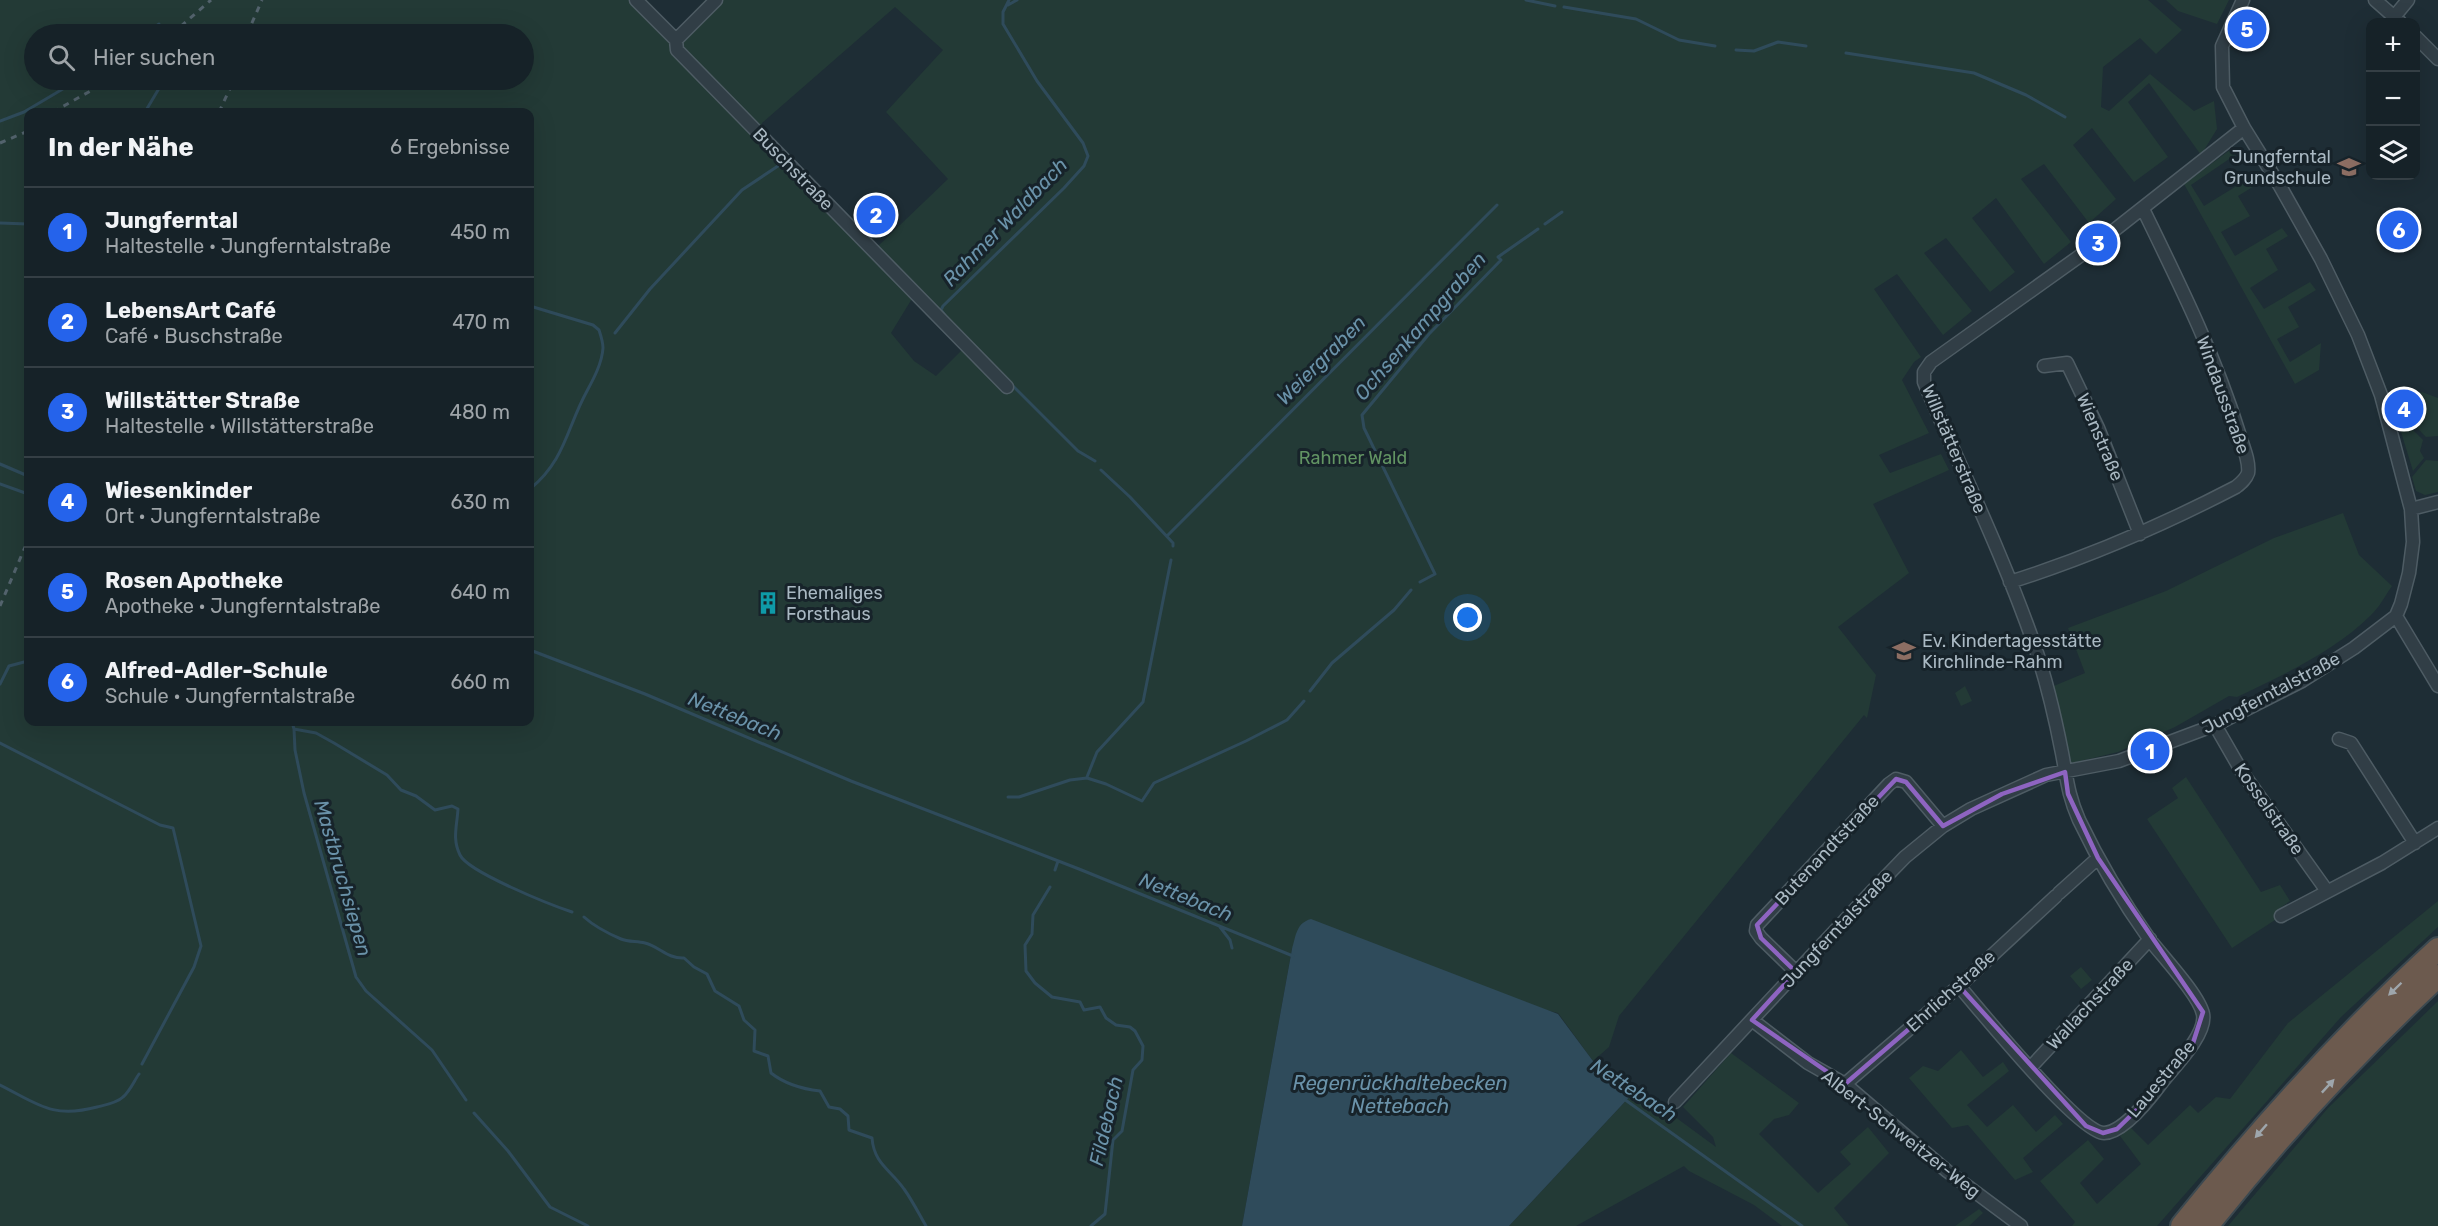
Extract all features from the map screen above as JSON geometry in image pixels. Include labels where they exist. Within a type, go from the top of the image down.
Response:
[{"type":"highway","points":[[2182,1226],[2292,1095],[2382,1002],[2438,949]]},
{"type":"highway","points":[[2208,1226],[2309,1106],[2438,976]]},
{"type":"street","name":"Buschstraße","points":[[636,0],[676,40],[677,50],[1007,387]]},
{"type":"street","points":[[676,40],[716,0]]},
{"type":"street","points":[[2243,0],[2222,46],[2223,87],[2244,128],[2310,238],[2358,335],[2386,412],[2411,508],[2413,542],[2409,573],[2396,616],[2438,686]]},
{"type":"street","points":[[2375,0],[2395,18]]},
{"type":"street","points":[[2398,18],[2408,0]]},
{"type":"street","points":[[2420,42],[2438,59]]},
{"type":"street","name":"Willstätterstraße","points":[[2065,772],[2047,691],[2034,646],[2010,582],[1924,382],[1924,372],[1931,362],[2143,209],[2244,128]]},
{"type":"street","name":"Windausstraße","points":[[2010,582],[2074,562],[2140,534],[2236,487],[2244,481],[2248,472],[2234,417],[2214,362],[2192,309],[2143,209]]},
{"type":"street","name":"Wienstraße","points":[[2044,366],[2067,363],[2098,428],[2140,534]]},
{"type":"street","points":[[2411,508],[2438,502]]},
{"type":"street","name":"Jungferntalstraße","points":[[1675,1102],[1905,857],[1943,825],[2002,794],[2046,775],[2126,759],[2215,725],[2302,681],[2354,648],[2396,616]]},
{"type":"street","name":"Kosselstraße","points":[[2215,725],[2242,772],[2327,891]]},
{"type":"street","points":[[2339,739],[2351,743],[2415,843]]},
{"type":"street","name":"Lauestraße","points":[[1959,986],[2030,1068],[2086,1126],[2103,1133],[2117,1130],[2155,1092],[2193,1043],[2202,1027],[2203,1019],[2199,1004],[2150,939],[2098,858],[2068,794],[2065,772]]},
{"type":"street","name":"Butenandtstraße","points":[[1796,972],[1761,938],[1756,931],[1756,925],[1889,784],[1896,779],[1906,782],[1943,825]]},
{"type":"street","points":[[2281,916],[2415,843],[2438,828]]},
{"type":"street","name":"Ehrlichstraße","points":[[1845,1084],[1959,986],[2098,858]]},
{"type":"street","name":"Wallachstraße","points":[[2030,1068],[2150,939]]},
{"type":"street","name":"Albert-Schweitzer-Weg","points":[[1752,1020],[1809,1063],[1845,1084],[1947,1171],[2021,1226]]},
{"type":"highlighted area","points":[[2065,772],[2068,794],[2098,858],[2203,1012],[2193,1043],[2155,1092],[2117,1129],[2103,1133],[2086,1126],[1959,986],[1845,1084],[1752,1020],[1796,972],[1761,938],[1757,925],[1896,779],[1906,782],[1943,826],[2002,794]]},
{"type":"green space","name":"Rahmer Wald","points":[[0,0],[629,0],[676,46],[722,0],[2148,0],[2182,30],[2156,54],[2140,38],[2103,67],[2101,107],[2109,111],[2150,74],[2194,111],[2214,101],[2217,129],[2201,155],[2149,83],[2128,102],[2168,157],[2134,182],[2092,128],[2073,145],[2116,199],[2089,223],[2044,164],[2021,179],[2071,242],[2044,264],[1996,198],[1972,218],[2015,272],[1990,292],[1946,238],[1924,253],[1972,311],[1943,335],[1897,274],[1874,289],[1921,357],[1914,362],[1902,380],[1929,433],[1879,455],[1890,473],[1941,454],[1949,470],[1873,504],[1909,573],[1838,627],[1876,675],[1867,718],[1864,715],[1619,1016],[1609,1047],[1593,1061],[1558,1013],[1292,949],[1242,1226],[0,1226]],"holes":[[[895,7],[943,50],[886,112],[948,179],[876,248],[761,130],[762,123]],[[913,297],[963,349],[936,376],[914,361],[891,333]]]},
{"type":"green space","points":[[2166,0],[2229,0],[2217,24],[2178,11]]},
{"type":"green space","points":[[2234,147],[2238,153],[2191,185],[2204,206],[2253,176],[2259,183],[2238,196],[2250,216],[2221,232],[2235,256],[2282,228],[2288,236],[2266,249],[2278,270],[2250,288],[2264,309],[2310,282],[2316,290],[2288,307],[2299,327],[2277,339],[2290,362],[2321,343],[2319,370],[2295,384],[2184,184]]},
{"type":"green space","points":[[2422,392],[2438,398],[2438,436],[2426,437],[2394,404]]},
{"type":"green space","points":[[2403,420],[2423,440],[2420,451],[2424,458],[2413,471],[2398,422]]},
{"type":"green space","points":[[2426,460],[2438,461],[2438,492],[2425,495],[2416,491],[2412,477]]},
{"type":"green space","points":[[2343,513],[2359,555],[2392,586],[2379,606],[2356,629],[2307,662],[2237,697],[2229,696],[2175,727],[2118,752],[2068,764],[2049,688],[2085,673],[2068,628],[2166,591],[2274,538]]},
{"type":"green space","points":[[1965,686],[1972,701],[1961,706],[1955,693]]},
{"type":"green space","points":[[2186,777],[2261,892],[2280,885],[2290,901],[2277,910],[2275,920],[2232,948],[2147,819],[2178,798],[2172,788]]},
{"type":"green space","points":[[2438,901],[2438,927],[2341,1017],[2157,1226],[2072,1226],[2075,1222],[2040,1181],[2088,1140],[2104,1159],[2080,1183],[2097,1204],[2141,1164],[2120,1136],[2130,1127],[2148,1145],[2190,1105],[2198,1113],[2216,1097],[2230,1099],[2288,1023]]},
{"type":"green space","points":[[2081,967],[2092,980],[2081,989],[2070,976]]},
{"type":"green space","points":[[2438,1001],[2438,1226],[2228,1226],[2328,1108]]},
{"type":"green space","points":[[1961,1050],[1983,1077],[2003,1062],[2009,1071],[1967,1105],[1987,1127],[2013,1105],[2036,1132],[2055,1115],[2063,1124],[2023,1158],[2033,1172],[2015,1180],[1968,1125],[1952,1128],[1909,1078],[1923,1066],[1938,1071]]},
{"type":"green space","points":[[1731,1053],[1799,1103],[1789,1115],[1774,1119],[1759,1134],[1818,1193],[1851,1164],[1840,1152],[1868,1127],[1889,1153],[1834,1208],[1849,1226],[1782,1226],[1754,1205],[1689,1171],[1684,1166],[1576,1226],[1509,1226],[1634,1092],[1667,1111],[1716,1147],[1713,1137],[1683,1107]]},
{"type":"green space","points":[[1979,1209],[1983,1213],[1969,1226],[1955,1226]]},
{"type":"water","name":"Regenrückhaltebecken Nettebach","points":[[1311,919],[1558,1014],[1593,1061],[1634,1092],[1509,1226],[1242,1226],[1292,949],[1299,927]]},
{"type":"waterway","name":"Rahmer Waldbach","points":[[944,314],[941,310],[943,306],[1064,188],[1084,166],[1088,156],[1083,143],[1037,81],[1003,24],[1003,12],[1009,0]]},
{"type":"waterway","points":[[1008,5],[1017,0]]},
{"type":"waterway","points":[[1526,0],[1555,6]]},
{"type":"waterway","points":[[1564,7],[1636,19],[1679,40],[1715,46]]},
{"type":"waterway","points":[[1736,50],[1754,51],[1778,42],[1806,46]]},
{"type":"waterway","points":[[1846,53],[1974,73],[2026,95],[2065,117]]},
{"type":"waterway","points":[[31,108],[61,90]]},
{"type":"waterway","points":[[147,108],[158,90]]},
{"type":"waterway","points":[[0,121],[24,112]]},
{"type":"waterway","points":[[615,333],[650,289],[742,190],[778,166]]},
{"type":"waterway","name":"Weiergraben","points":[[1167,536],[1497,205]]},
{"type":"waterway","name":"Ochsenkampgraben","points":[[1545,224],[1562,212]]},
{"type":"waterway","points":[[0,223],[24,224]]},
{"type":"waterway","name":"Ochsenkampgraben","points":[[1420,582],[1435,574],[1364,428],[1362,415],[1429,334],[1501,260],[1498,257],[1538,229]]},
{"type":"waterway","points":[[534,307],[593,325],[599,330],[603,348],[597,370],[558,455],[551,467],[534,485]]},
{"type":"waterway","name":"Rahmer Waldbach","points":[[990,362],[1000,372]]},
{"type":"waterway","name":"Rahmer Waldbach","points":[[1011,384],[1078,451],[1095,461]]},
{"type":"waterway","name":"Nettebach","points":[[0,464],[24,474]]},
{"type":"waterway","name":"Rahmer Waldbach","points":[[1101,470],[1130,497],[1173,543],[1173,546]]},
{"type":"waterway","points":[[0,484],[24,493]]},
{"type":"waterway","name":"Rahmer Waldbach","points":[[1087,777],[1097,752],[1143,702],[1171,560]]},
{"type":"waterway","name":"Ochsenkampgraben","points":[[1310,691],[1332,663],[1394,610],[1411,590]]},
{"type":"waterway","name":"Nettebach","points":[[534,652],[645,694],[851,781],[1079,869],[1293,956]]},
{"type":"waterway","points":[[0,684],[9,666],[24,662]]},
{"type":"waterway","name":"Ochsenkampgraben","points":[[1008,797],[1019,797],[1070,780],[1087,778],[1142,801],[1154,783],[1287,720],[1304,701]]},
{"type":"waterway","points":[[293,726],[294,729],[316,733],[334,743],[387,775],[401,790],[416,796],[435,810],[452,806],[458,809],[456,843],[460,855],[466,862],[493,879],[572,912]]},
{"type":"waterway","name":"Mastbruchsiepen","points":[[294,729],[295,750],[304,793],[356,977],[366,991],[432,1050],[466,1100]]},
{"type":"waterway","points":[[0,743],[160,825],[173,828],[201,946],[194,967],[142,1064]]},
{"type":"waterway","name":"Fildebach","points":[[1055,870],[1058,861]]},
{"type":"waterway","name":"Fildebach","points":[[1050,887],[1033,915],[1032,934],[1025,945],[1026,971],[1035,983],[1052,997],[1080,1002],[1084,1010],[1100,1007],[1106,1018],[1116,1025],[1130,1027],[1135,1031],[1143,1046],[1142,1060],[1133,1070],[1122,1131],[1113,1140],[1105,1214],[1091,1226]]},
{"type":"waterway","points":[[584,917],[601,930],[621,939],[645,943],[673,957],[684,958],[707,974],[715,991],[739,1006],[744,1020],[755,1030],[754,1051],[768,1056],[771,1073],[794,1085],[820,1091],[829,1107],[840,1109],[848,1116],[849,1130],[872,1138],[873,1147],[880,1161],[904,1189],[926,1226]]},
{"type":"waterway","points":[[1220,927],[1230,940],[1232,948]]},
{"type":"waterway","points":[[0,1085],[46,1108],[81,1110],[107,1105],[120,1099],[128,1092],[139,1074]]},
{"type":"waterway","name":"Nettebach","points":[[1624,1099],[1802,1226]]},
{"type":"waterway","name":"Mastbruchsiepen","points":[[474,1113],[508,1151],[550,1207],[588,1226]]},
{"type":"railway","points":[[183,24],[211,0]]},
{"type":"railway","points":[[251,24],[262,0]]},
{"type":"railway","points":[[60,108],[92,90]]},
{"type":"railway","points":[[221,108],[229,90]]},
{"type":"railway","points":[[0,143],[24,133]]},
{"type":"railway","points":[[0,606],[24,549]]},
{"type":"place","name":"Rosen Apotheke","points":[[2247,29]]},
{"type":"place","name":"Jungferntal Grundschule","points":[[2349,167]]},
{"type":"place","name":"LebensArt Café","points":[[876,215]]},
{"type":"place","name":"Alfred-Adler-Schule","points":[[2399,230]]},
{"type":"place","name":"Willstätter Straße","points":[[2098,243]]},
{"type":"place","name":"Wiesenkinder","points":[[2404,409]]},
{"type":"place","name":"Ehemaliges Forsthaus","points":[[768,603]]},
{"type":"place","name":"Ev. Kindertagesstätte Kirchlinde-Rahm","points":[[1904,651]]},
{"type":"place","name":"Jungferntal","points":[[2150,751]]}]
